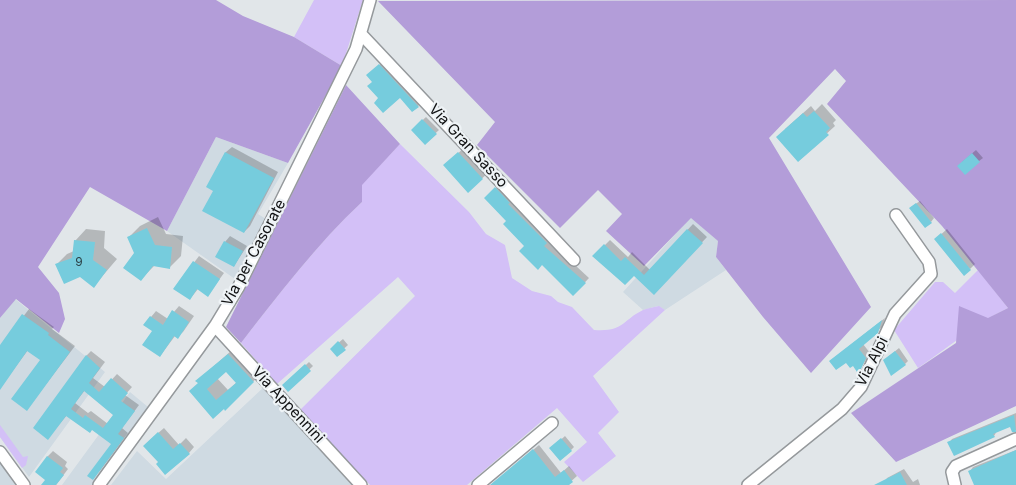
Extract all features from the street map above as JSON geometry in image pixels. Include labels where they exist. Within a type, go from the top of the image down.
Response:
[{"type":"street","name":"Via per Casorate","points":[[99,485],[214,326],[238,288],[299,168],[361,34],[370,0]]},
{"type":"street","name":"Via Gran Sasso","points":[[361,34],[574,260]]},
{"type":"street","name":"Via Alpi","points":[[748,485],[842,409],[861,387],[895,314],[931,274],[929,262],[896,215]]},
{"type":"street","name":"Via Appennini","points":[[214,326],[361,485]]},
{"type":"street","points":[[478,485],[552,423]]},
{"type":"street","points":[[955,485],[952,472],[956,466],[1016,439]]},
{"type":"street","points":[[0,452],[24,485]]},
{"type":"shaded area","points":[[0,0],[216,0],[243,16],[294,37],[342,66],[288,163],[216,137],[167,231],[90,187],[38,267],[59,293],[65,319],[59,333],[16,299],[0,318]]},
{"type":"shaded area","points":[[314,0],[363,0],[342,66],[294,37]]},
{"type":"shaded area","points":[[1016,0],[1016,406],[896,462],[851,413],[956,343],[959,306],[988,318],[1008,308],[942,226],[827,104],[846,81],[835,69],[769,138],[871,307],[811,373],[763,317],[716,257],[718,241],[691,218],[644,266],[606,231],[622,214],[598,190],[560,228],[477,145],[495,122],[378,1]]},
{"type":"shaded area","points":[[346,85],[400,144],[362,185],[362,202],[314,252],[241,343],[226,327]]},
{"type":"shaded area","points":[[216,137],[288,163],[258,214],[266,219],[235,279],[167,231]]},
{"type":"shaded area","points":[[400,144],[469,212],[486,234],[505,245],[512,278],[532,291],[551,296],[558,302],[572,307],[594,330],[611,329],[622,325],[643,310],[659,306],[665,310],[593,376],[619,412],[598,433],[616,456],[583,482],[564,462],[587,442],[557,408],[467,485],[370,485],[300,410],[415,296],[398,277],[277,384],[241,343],[314,252],[362,202],[361,185]]},
{"type":"shaded area","points":[[691,217],[718,241],[716,257],[726,270],[665,310],[658,306],[643,310],[623,292]]},
{"type":"shaded area","points":[[978,270],[1008,308],[973,328],[918,368],[894,330],[935,282],[943,282],[955,293]]},
{"type":"shaded area","points":[[15,299],[105,372],[29,477],[0,437],[0,318]]},
{"type":"shaded area","points":[[265,386],[355,485],[111,485],[137,451],[166,479]]},
{"type":"shaded area","points":[[130,392],[148,407],[93,485],[62,485]]},
{"type":"shaded area","points":[[0,425],[23,457],[28,456],[26,465],[22,468],[0,437]]},
{"type":"shaded area","points":[[0,463],[16,485],[0,485]]},
{"type":"building","points":[[379,64],[419,107],[412,112],[400,98],[383,113],[374,103],[378,98],[367,86],[372,82],[366,75]]},
{"type":"building","points":[[814,111],[830,128],[826,132],[829,135],[798,162],[776,137],[803,113],[807,117]]},
{"type":"building","points":[[422,119],[437,134],[425,145],[411,130]]},
{"type":"building","points":[[225,152],[274,178],[244,233],[202,211],[213,191],[206,187]]},
{"type":"building","points":[[458,152],[483,179],[468,193],[443,165]]},
{"type":"building","points":[[972,153],[980,162],[965,175],[957,166]]},
{"type":"building","points":[[495,187],[510,203],[508,204],[547,243],[544,246],[586,283],[573,296],[542,265],[538,270],[519,251],[524,246],[503,224],[506,221],[484,198]]},
{"type":"building","points":[[916,203],[932,223],[925,228],[909,208]]},
{"type":"building","points":[[147,228],[155,245],[172,247],[170,269],[153,266],[141,281],[123,268],[134,253],[127,237]]},
{"type":"building","points":[[687,229],[703,243],[654,295],[634,276],[625,285],[592,256],[604,244],[621,261],[625,257],[644,275]]},
{"type":"building","points":[[941,233],[971,270],[964,276],[934,239]]},
{"type":"building","points":[[74,240],[95,242],[93,260],[107,270],[94,288],[80,277],[64,284],[55,264],[72,258]]},
{"type":"building","points":[[224,241],[243,251],[234,267],[215,257]]},
{"type":"building","points":[[193,261],[220,279],[208,297],[197,289],[190,300],[173,289]]},
{"type":"building","points":[[172,310],[189,322],[178,339],[174,336],[160,357],[142,345],[152,331],[143,325],[150,316],[163,325]]},
{"type":"building","points":[[22,314],[49,333],[48,335],[70,352],[27,411],[11,399],[40,360],[27,351],[0,390],[0,345]]},
{"type":"building","points":[[882,320],[878,333],[859,349],[866,358],[861,369],[857,372],[853,366],[850,368],[846,363],[836,370],[829,361]]},
{"type":"building","points":[[338,341],[346,350],[337,357],[330,349]]},
{"type":"building","points":[[895,351],[906,365],[891,376],[883,360]]},
{"type":"building","points":[[228,354],[254,382],[225,411],[224,409],[213,419],[189,391],[198,383],[195,381]],"holes":[[[226,372],[236,383],[216,400],[207,389]]]},
{"type":"building","points":[[86,355],[100,368],[89,383],[99,392],[111,378],[128,393],[121,401],[135,411],[118,434],[124,438],[93,480],[87,476],[111,444],[92,430],[90,433],[66,416],[48,440],[33,428]],"holes":[[[84,391],[113,415],[103,428],[85,415],[83,418],[71,409]]]},
{"type":"building","points":[[305,364],[311,371],[288,392],[282,385]]},
{"type":"building","points":[[1014,415],[1016,432],[1012,432],[1010,427],[993,434],[995,437],[954,456],[947,442]]},
{"type":"building","points":[[158,432],[173,449],[180,443],[190,454],[165,475],[156,464],[158,462],[143,446]]},
{"type":"building","points":[[561,438],[572,451],[560,461],[549,448]]},
{"type":"building","points":[[533,449],[555,477],[564,470],[573,482],[569,485],[490,485]]},
{"type":"building","points":[[1016,450],[1016,485],[974,485],[968,471]]},
{"type":"building","points":[[47,456],[63,468],[60,472],[64,475],[56,485],[41,485],[45,480],[35,472]]},
{"type":"building","points":[[900,472],[907,485],[874,485]]}]
